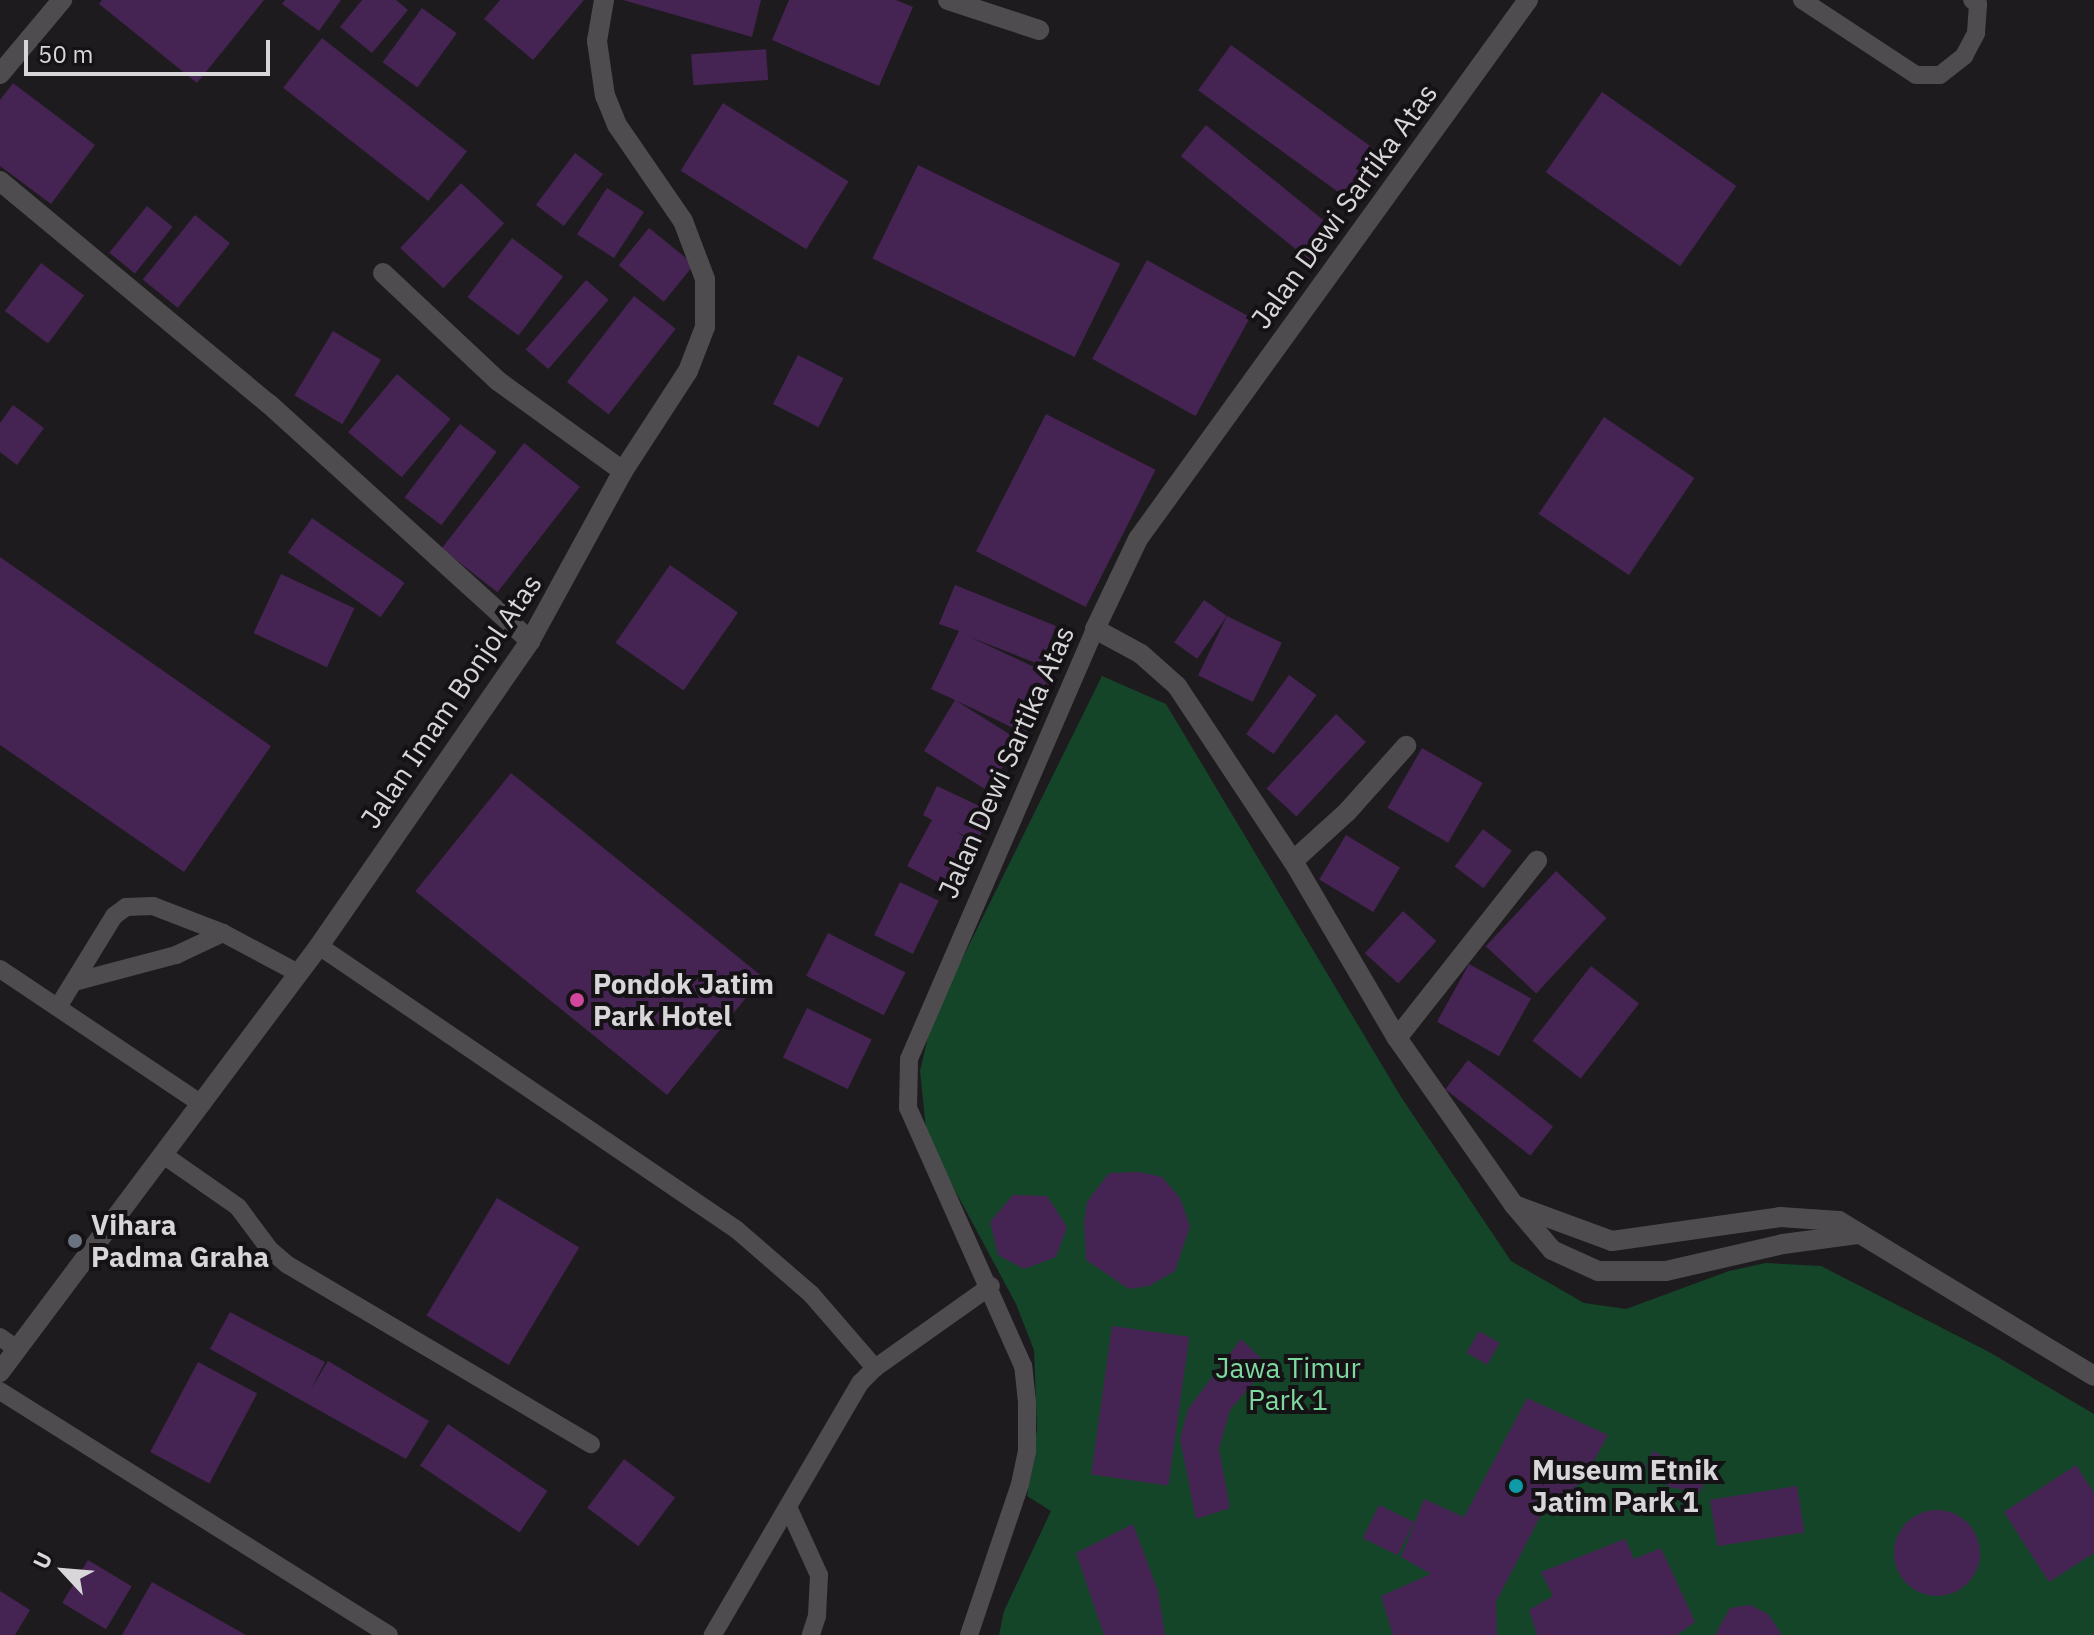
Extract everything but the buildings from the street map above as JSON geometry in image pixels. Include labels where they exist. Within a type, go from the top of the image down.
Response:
[{"type":"street","points":[[0,74],[62,0]]},
{"type":"street","name":"Jalan Imam Bonjol Atas","points":[[0,1372],[165,1156],[319,946],[530,641],[623,471],[688,371],[705,327],[705,279],[683,221],[617,125],[605,96],[597,41],[604,0]]},
{"type":"street","points":[[948,0],[1039,30]]},
{"type":"street","name":"Jalan Dewi Sartika Atas","points":[[1095,629],[1138,539],[1528,0]]},
{"type":"street","points":[[0,181],[269,404],[530,641]]},
{"type":"street","points":[[383,273],[498,381],[623,471]]},
{"type":"street","points":[[1095,629],[1141,654],[1177,686],[1293,861],[1397,1038],[1514,1205],[1552,1250],[1598,1271],[1666,1271],[1783,1244],[1859,1234]]},
{"type":"street","points":[[1293,861],[1347,812],[1406,746]]},
{"type":"street","points":[[1397,1038],[1537,861]]},
{"type":"street","points":[[1514,1205],[1612,1241],[1809,1215],[1839,1221],[2094,1376]]},
{"type":"lane","points":[[1802,0],[1916,75],[1940,75],[1964,56],[1976,33],[1978,4],[1972,0]]},
{"type":"lane","name":"Jalan Dewi Sartika Atas","points":[[969,1635],[1009,1524],[1027,1452],[1023,1366],[991,1286],[908,1108],[909,1059],[1095,629]]},
{"type":"lane","points":[[58,1007],[114,916],[126,907],[153,906],[223,933],[298,973]]},
{"type":"lane","points":[[74,982],[176,955],[223,933]]},
{"type":"lane","points":[[319,946],[737,1230],[811,1294],[875,1368]]},
{"type":"lane","points":[[0,969],[202,1104]]},
{"type":"lane","points":[[165,1156],[238,1207],[270,1250],[288,1265],[591,1444]]},
{"type":"lane","points":[[713,1635],[860,1383],[907,1344],[991,1286]]},
{"type":"lane","points":[[0,1337],[17,1349]]},
{"type":"lane","points":[[0,1391],[389,1635]]},
{"type":"lane","points":[[788,1507],[819,1575],[811,1635]]},
{"type":"green space","name":"Jawa Timur Park 1","points":[[1102,676],[1166,704],[1401,1097],[1511,1261],[1584,1303],[1626,1309],[1729,1271],[1766,1263],[1821,1266],[1989,1352],[2094,1414],[2094,1635],[999,1635],[1004,1611],[1051,1511],[1027,1496],[1037,1429],[1034,1350],[1016,1304],[927,1138],[920,1071],[932,1020]]},
{"type":"place","name":"Pondok Jatim Park Hotel","points":[[577,1000]]},
{"type":"place","name":"Vihara Padma Graha","points":[[75,1241]]},
{"type":"place","name":"Museum Etnik Jatim Park 1","points":[[1516,1486]]}]
